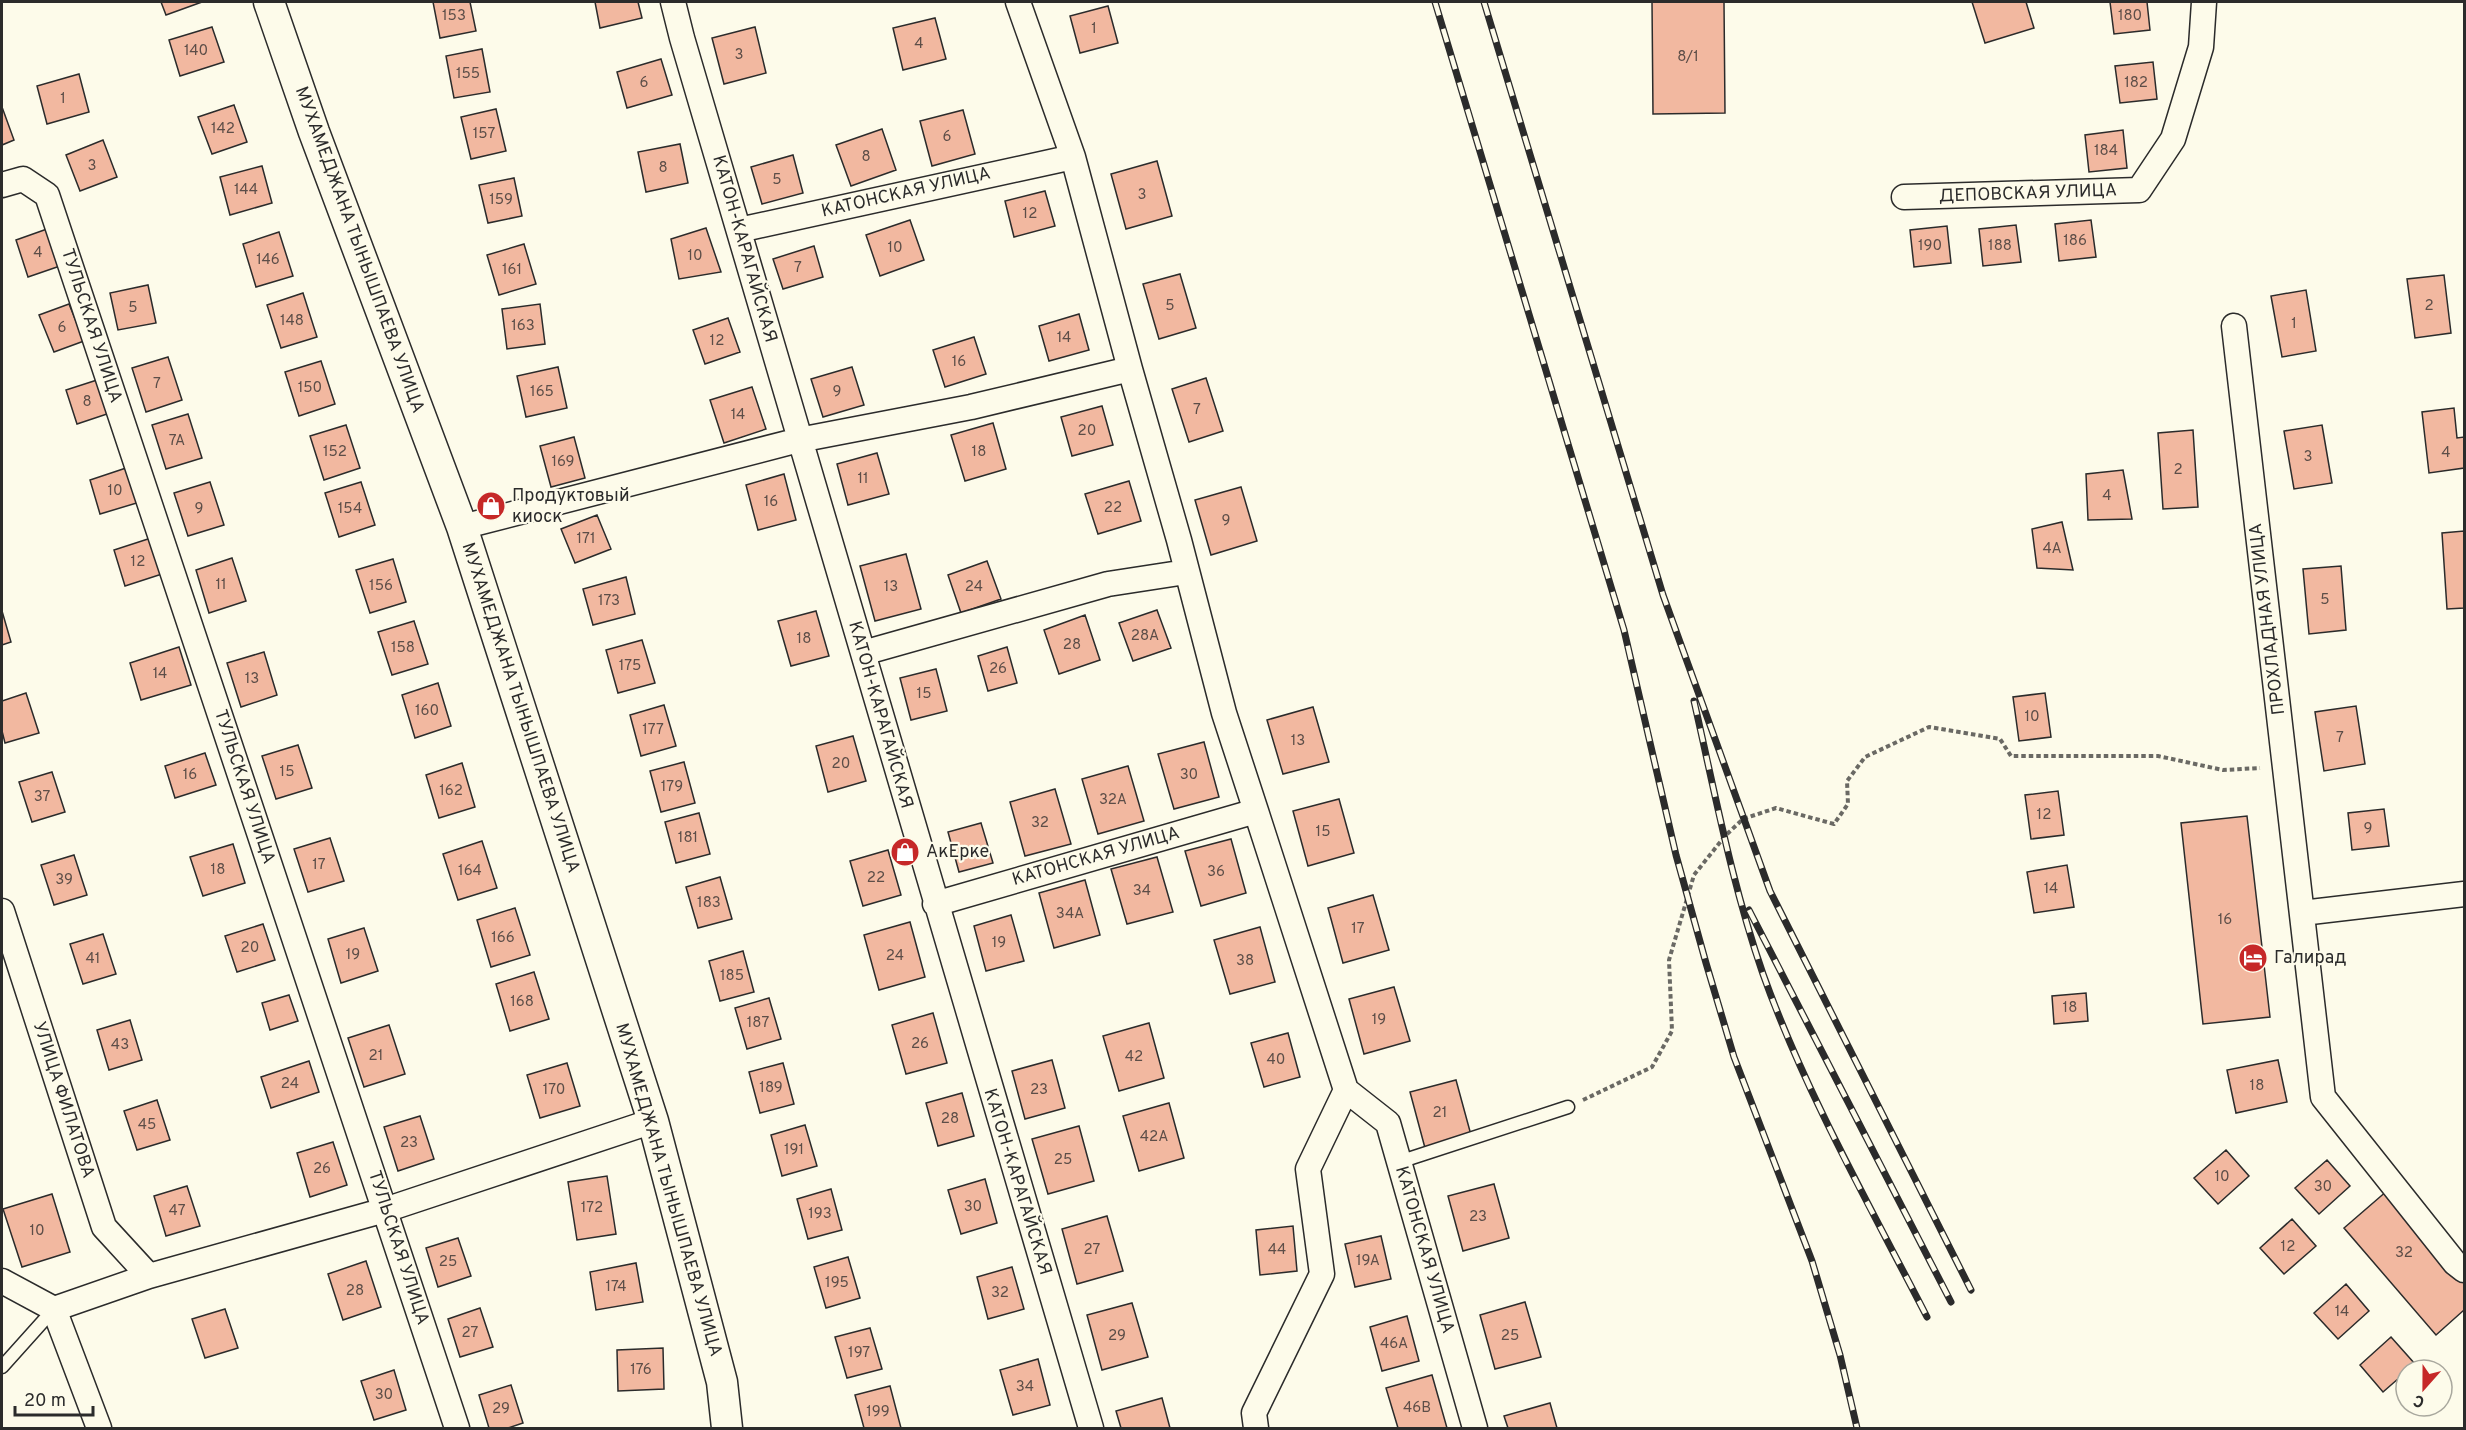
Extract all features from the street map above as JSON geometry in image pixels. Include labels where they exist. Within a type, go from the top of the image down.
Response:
[{"type":"street","name":"МУХАМЕДЖАНА ТЫНЫШПАЕВА УЛИЦА","points":[[269,2],[314,132],[462,527],[653,1121],[723,1382],[727,1428]]},
{"type":"street","name":"КАТОН-КАРАГАЙСКАЯ","points":[[674,2],[682,38],[799,440],[1091,1428]]},
{"type":"street","points":[[1018,2],[1073,157],[1179,540],[1224,713],[1346,1090],[1308,1169],[1322,1274],[1254,1413],[1256,1428]]},
{"type":"street","name":"ДЕПОВСКАЯ УЛИЦА","points":[[1904,197],[2139,190],[2173,139],[2201,47],[2204,2]]},
{"type":"street","name":"КАТОНСКАЯ УЛИЦА","points":[[739,230],[1073,157]]},
{"type":"street","name":"ТУЛЬСКАЯ УЛИЦА","points":[[2,186],[23,179],[47,195],[457,1428]]},
{"type":"street","name":"ПРОХЛАДНАЯ УЛИЦА","points":[[2234,326],[2323,1097],[2455,1263],[2464,1270]]},
{"type":"street","points":[[462,527],[799,440],[971,407],[1130,369]]},
{"type":"street","points":[[863,653],[1108,584],[1186,572]]},
{"type":"street","name":"КАТОНСКАЯ УЛИЦА","points":[[935,904],[1256,811]]},
{"type":"street","points":[[2302,913],[2464,894]]},
{"type":"street","name":"УЛИЦА ФИЛАТОВА","points":[[2,910],[104,1227],[149,1275]]},
{"type":"street","name":"КАТОНСКАЯ УЛИЦА","points":[[1346,1090],[1388,1123],[1475,1428]]},
{"type":"street","points":[[54,1309],[149,1275],[385,1210],[653,1121]]},
{"type":"street","points":[[2,1281],[54,1309],[99,1428]]},
{"type":"lane","points":[[1399,1162],[1568,1107]]},
{"type":"lane","points":[[2,1367],[54,1309]]},
{"type":"path","points":[[1568,1107],[1652,1067],[1672,1031],[1669,960],[1694,875],[1725,836],[1743,819],[1776,808],[1834,824],[1848,804],[1847,781],[1865,757],[1929,727],[2000,739],[2011,756],[2158,756],[2223,770],[2285,766]]},
{"type":"building","points":[[161,2],[202,2],[166,15]]},
{"type":"building","points":[[433,2],[470,2],[476,31],[440,38]]},
{"type":"building","points":[[595,2],[638,2],[642,18],[600,28]]},
{"type":"building","points":[[1652,2],[1724,2],[1725,113],[1653,114]]},
{"type":"building","points":[[1972,2],[2026,2],[2034,28],[1985,43]]},
{"type":"building","points":[[2110,2],[2147,2],[2150,30],[2114,34]]},
{"type":"building","points":[[1108,6],[1118,43],[1080,53],[1070,16]]},
{"type":"building","points":[[935,18],[946,59],[903,70],[893,28]]},
{"type":"building","points":[[212,27],[224,62],[180,76],[169,40]]},
{"type":"building","points":[[755,27],[766,73],[724,84],[712,38]]},
{"type":"building","points":[[482,49],[490,92],[454,98],[446,56]]},
{"type":"building","points":[[661,59],[672,95],[627,108],[617,72]]},
{"type":"building","points":[[2153,62],[2157,99],[2120,103],[2115,66]]},
{"type":"building","points":[[79,74],[89,112],[47,124],[37,86]]},
{"type":"building","points":[[234,105],[247,142],[212,154],[198,117]]},
{"type":"building","points":[[2,107],[14,140],[2,145]]},
{"type":"building","points":[[496,109],[506,151],[471,159],[461,117]]},
{"type":"building","points":[[963,110],[975,154],[932,166],[920,121]]},
{"type":"building","points":[[882,129],[896,170],[851,186],[836,145]]},
{"type":"building","points":[[2123,130],[2127,168],[2089,172],[2085,135]]},
{"type":"building","points":[[103,140],[117,177],[80,191],[66,155]]},
{"type":"building","points":[[680,144],[688,183],[646,192],[638,152]]},
{"type":"building","points":[[793,155],[803,193],[762,204],[751,167]]},
{"type":"building","points":[[1157,161],[1172,216],[1126,229],[1111,174]]},
{"type":"building","points":[[262,166],[272,203],[230,215],[220,177]]},
{"type":"building","points":[[514,178],[522,216],[488,223],[479,185]]},
{"type":"building","points":[[1045,191],[1055,226],[1014,237],[1005,201]]},
{"type":"building","points":[[910,220],[924,260],[880,276],[866,235]]},
{"type":"building","points":[[2091,220],[2096,257],[2059,261],[2055,224]]},
{"type":"building","points":[[2016,225],[2021,262],[1983,266],[1979,229]]},
{"type":"building","points":[[1947,226],[1951,263],[1914,267],[1910,230]]},
{"type":"building","points":[[706,228],[721,272],[679,279],[671,239]]},
{"type":"building","points":[[47,229],[60,266],[28,277],[16,240]]},
{"type":"building","points":[[279,232],[293,276],[256,287],[243,244]]},
{"type":"building","points":[[524,244],[536,284],[499,295],[487,255]]},
{"type":"building","points":[[814,246],[823,277],[783,289],[773,259]]},
{"type":"building","points":[[1180,274],[1196,328],[1159,339],[1143,284]]},
{"type":"building","points":[[2444,275],[2451,333],[2415,338],[2407,279]]},
{"type":"building","points":[[148,285],[156,323],[118,330],[110,293]]},
{"type":"building","points":[[2306,290],[2316,351],[2282,357],[2271,296]]},
{"type":"building","points":[[303,293],[317,337],[281,348],[267,305]]},
{"type":"building","points":[[69,304],[84,341],[54,352],[39,315]]},
{"type":"building","points":[[540,304],[545,344],[507,349],[502,309]]},
{"type":"building","points":[[1079,314],[1089,350],[1049,361],[1039,326]]},
{"type":"building","points":[[728,318],[740,352],[705,364],[693,330]]},
{"type":"building","points":[[974,337],[986,374],[945,387],[933,350]]},
{"type":"building","points":[[168,357],[182,400],[146,412],[132,368]]},
{"type":"building","points":[[321,361],[335,404],[299,416],[285,372]]},
{"type":"building","points":[[558,367],[567,408],[526,417],[517,376]]},
{"type":"building","points":[[852,367],[864,405],[823,417],[811,379]]},
{"type":"building","points":[[1206,378],[1223,431],[1189,442],[1172,389]]},
{"type":"building","points":[[97,380],[107,414],[77,424],[66,390]]},
{"type":"building","points":[[752,387],[766,429],[724,443],[710,400]]},
{"type":"building","points":[[1102,406],[1113,445],[1072,456],[1061,417]]},
{"type":"building","points":[[2454,408],[2457,438],[2464,437],[2464,468],[2429,473],[2422,412]]},
{"type":"building","points":[[188,414],[202,458],[166,469],[152,425]]},
{"type":"building","points":[[993,423],[1006,469],[965,481],[951,435]]},
{"type":"building","points":[[346,425],[360,468],[324,480],[310,436]]},
{"type":"building","points":[[2322,425],[2332,483],[2294,489],[2284,431]]},
{"type":"building","points":[[2193,430],[2198,507],[2163,509],[2158,433]]},
{"type":"building","points":[[574,437],[585,478],[551,487],[540,446]]},
{"type":"building","points":[[877,453],[889,494],[848,505],[837,464]]},
{"type":"building","points":[[129,467],[140,502],[100,514],[90,480]]},
{"type":"building","points":[[2123,470],[2132,519],[2088,520],[2086,474]]},
{"type":"building","points":[[784,474],[796,520],[758,530],[746,485]]},
{"type":"building","points":[[1129,481],[1141,521],[1098,534],[1085,494]]},
{"type":"building","points":[[210,482],[224,525],[188,536],[174,493]]},
{"type":"building","points":[[361,482],[375,525],[339,537],[325,493]]},
{"type":"building","points":[[1241,487],[1257,541],[1211,555],[1195,500]]},
{"type":"building","points":[[597,515],[611,549],[575,563],[561,529]]},
{"type":"building","points":[[2062,522],[2073,570],[2037,568],[2032,529]]},
{"type":"building","points":[[2464,531],[2464,608],[2447,609],[2442,533]]},
{"type":"building","points":[[151,538],[162,574],[125,586],[114,550]]},
{"type":"building","points":[[906,554],[921,609],[875,621],[860,566]]},
{"type":"building","points":[[232,558],[246,601],[209,613],[196,570]]},
{"type":"building","points":[[393,559],[406,602],[370,613],[356,570]]},
{"type":"building","points":[[987,561],[1001,599],[961,613],[948,575]]},
{"type":"building","points":[[2341,566],[2346,630],[2309,634],[2303,569]]},
{"type":"building","points":[[626,577],[635,614],[593,625],[583,589]]},
{"type":"building","points":[[1157,610],[1171,648],[1133,661],[1119,623]]},
{"type":"building","points":[[2,611],[11,642],[2,645]]},
{"type":"building","points":[[816,611],[829,656],[791,666],[778,621]]},
{"type":"building","points":[[1085,615],[1100,660],[1059,674],[1044,630]]},
{"type":"building","points":[[414,621],[428,664],[392,675],[378,632]]},
{"type":"building","points":[[642,640],[655,683],[618,693],[606,650]]},
{"type":"building","points":[[179,647],[191,685],[141,700],[130,663]]},
{"type":"building","points":[[1007,647],[1017,683],[988,691],[978,656]]},
{"type":"building","points":[[264,652],[277,695],[241,707],[227,663]]},
{"type":"building","points":[[936,669],[947,711],[911,720],[900,678]]},
{"type":"building","points":[[438,683],[451,726],[415,738],[402,695]]},
{"type":"building","points":[[26,693],[39,733],[5,743],[2,731],[2,701]]},
{"type":"building","points":[[2045,693],[2051,737],[2019,741],[2013,697]]},
{"type":"building","points":[[664,705],[676,746],[641,756],[630,715]]},
{"type":"building","points":[[2356,706],[2365,764],[2324,771],[2315,712]]},
{"type":"building","points":[[1313,707],[1329,762],[1283,774],[1267,720]]},
{"type":"building","points":[[853,736],[866,781],[828,792],[816,746]]},
{"type":"building","points":[[1204,742],[1219,797],[1174,809],[1158,754]]},
{"type":"building","points":[[298,745],[312,788],[276,799],[262,756]]},
{"type":"building","points":[[205,753],[216,785],[175,798],[165,766]]},
{"type":"building","points":[[684,762],[695,803],[661,812],[650,771]]},
{"type":"building","points":[[462,763],[475,807],[439,818],[426,775]]},
{"type":"building","points":[[1128,766],[1144,821],[1098,834],[1082,779]]},
{"type":"building","points":[[52,772],[65,812],[32,822],[19,782]]},
{"type":"building","points":[[1055,789],[1071,844],[1025,856],[1010,802]]},
{"type":"building","points":[[2058,791],[2064,835],[2031,839],[2025,795]]},
{"type":"building","points":[[1339,799],[1354,853],[1308,866],[1293,811]]},
{"type":"building","points":[[2384,809],[2389,846],[2352,850],[2348,813]]},
{"type":"building","points":[[699,813],[710,854],[676,863],[665,822]]},
{"type":"building","points":[[2247,816],[2270,1017],[2203,1024],[2181,823]]},
{"type":"building","points":[[981,823],[993,863],[959,872],[948,832]]},
{"type":"building","points":[[330,838],[344,881],[308,892],[294,849]]},
{"type":"building","points":[[1231,839],[1246,893],[1201,906],[1185,851]]},
{"type":"building","points":[[482,841],[497,888],[458,900],[443,854]]},
{"type":"building","points":[[233,844],[245,883],[203,896],[190,857]]},
{"type":"building","points":[[888,850],[901,895],[863,906],[850,861]]},
{"type":"building","points":[[74,855],[87,895],[54,905],[41,865]]},
{"type":"building","points":[[1157,857],[1173,912],[1127,924],[1111,869]]},
{"type":"building","points":[[2067,865],[2074,907],[2034,913],[2027,872]]},
{"type":"building","points":[[720,877],[732,919],[698,928],[686,887]]},
{"type":"building","points":[[1085,880],[1100,935],[1054,948],[1039,893]]},
{"type":"building","points":[[1373,895],[1389,950],[1343,963],[1328,908]]},
{"type":"building","points":[[515,908],[530,955],[491,967],[477,920]]},
{"type":"building","points":[[1011,915],[1024,961],[986,971],[974,926]]},
{"type":"building","points":[[910,922],[925,977],[879,990],[864,935]]},
{"type":"building","points":[[263,924],[275,960],[237,972],[225,936]]},
{"type":"building","points":[[1260,927],[1275,982],[1230,994],[1214,940]]},
{"type":"building","points":[[364,928],[378,971],[341,983],[328,939]]},
{"type":"building","points":[[103,934],[116,974],[83,984],[70,944]]},
{"type":"building","points":[[743,951],[754,992],[720,1001],[709,961]]},
{"type":"building","points":[[534,972],[549,1019],[510,1031],[496,984]]},
{"type":"building","points":[[1394,987],[1410,1041],[1364,1054],[1349,999]]},
{"type":"building","points":[[2086,993],[2088,1021],[2054,1024],[2052,996]]},
{"type":"building","points":[[289,995],[298,1021],[270,1030],[262,1003]]},
{"type":"building","points":[[769,998],[781,1039],[747,1049],[735,1008]]},
{"type":"building","points":[[933,1013],[947,1063],[906,1074],[892,1025]]},
{"type":"building","points":[[130,1020],[142,1060],[109,1070],[97,1030]]},
{"type":"building","points":[[1149,1023],[1164,1078],[1119,1091],[1103,1036]]},
{"type":"building","points":[[389,1025],[405,1074],[364,1087],[348,1038]]},
{"type":"building","points":[[1288,1033],[1300,1077],[1264,1087],[1251,1043]]},
{"type":"building","points":[[1052,1060],[1065,1108],[1025,1119],[1012,1071]]},
{"type":"building","points":[[2278,1060],[2287,1102],[2236,1113],[2227,1070]]},
{"type":"building","points":[[309,1061],[319,1092],[271,1108],[261,1077]]},
{"type":"building","points":[[567,1063],[580,1106],[540,1118],[527,1075]]},
{"type":"building","points":[[783,1063],[794,1104],[760,1113],[749,1072]]},
{"type":"building","points":[[1456,1080],[1471,1135],[1425,1148],[1410,1092]]},
{"type":"building","points":[[962,1093],[974,1136],[938,1146],[926,1103]]},
{"type":"building","points":[[157,1100],[170,1140],[137,1150],[124,1111]]},
{"type":"building","points":[[1169,1103],[1184,1158],[1139,1171],[1123,1116]]},
{"type":"building","points":[[420,1116],[434,1159],[398,1171],[384,1127]]},
{"type":"building","points":[[805,1125],[817,1166],[782,1176],[771,1135]]},
{"type":"building","points":[[1079,1126],[1094,1181],[1048,1194],[1032,1139]]},
{"type":"building","points":[[333,1142],[347,1185],[310,1197],[297,1153]]},
{"type":"building","points":[[2226,1150],[2249,1176],[2218,1204],[2194,1178]]},
{"type":"building","points":[[2327,1160],[2350,1186],[2319,1214],[2295,1188]]},
{"type":"building","points":[[607,1176],[616,1234],[577,1240],[568,1182]]},
{"type":"building","points":[[985,1179],[997,1223],[961,1234],[948,1190]]},
{"type":"building","points":[[1494,1184],[1509,1238],[1463,1251],[1448,1196]]},
{"type":"building","points":[[187,1186],[200,1226],[166,1236],[154,1196]]},
{"type":"building","points":[[831,1189],[842,1230],[808,1239],[797,1199]]},
{"type":"building","points":[[2388,1190],[2464,1279],[2464,1310],[2436,1335],[2344,1228]]},
{"type":"building","points":[[52,1194],[70,1252],[22,1267],[3,1209]]},
{"type":"building","points":[[1107,1216],[1123,1271],[1077,1284],[1062,1229]]},
{"type":"building","points":[[2292,1219],[2316,1246],[2284,1274],[2260,1248]]},
{"type":"building","points":[[1293,1226],[1297,1271],[1260,1275],[1256,1230]]},
{"type":"building","points":[[1381,1236],[1391,1279],[1355,1287],[1345,1244]]},
{"type":"building","points":[[458,1238],[471,1276],[438,1287],[426,1248]]},
{"type":"building","points":[[848,1257],[860,1298],[826,1308],[814,1267]]},
{"type":"building","points":[[366,1261],[381,1307],[343,1320],[328,1274]]},
{"type":"building","points":[[636,1263],[643,1302],[596,1310],[590,1272]]},
{"type":"building","points":[[1012,1267],[1024,1309],[988,1319],[977,1277]]},
{"type":"building","points":[[2346,1284],[2369,1311],[2338,1339],[2314,1313]]},
{"type":"building","points":[[1525,1302],[1541,1357],[1495,1369],[1480,1315]]},
{"type":"building","points":[[1132,1303],[1148,1357],[1102,1370],[1087,1315]]},
{"type":"building","points":[[480,1308],[493,1347],[460,1357],[448,1319]]},
{"type":"building","points":[[225,1309],[238,1348],[205,1358],[192,1319]]},
{"type":"building","points":[[1407,1316],[1419,1361],[1382,1371],[1370,1327]]},
{"type":"building","points":[[870,1328],[882,1369],[847,1378],[835,1337]]},
{"type":"building","points":[[2391,1337],[2410,1358],[2394,1358],[2394,1382],[2383,1392],[2360,1365]]},
{"type":"building","points":[[663,1348],[664,1389],[618,1391],[617,1350]]},
{"type":"building","points":[[1038,1359],[1050,1405],[1013,1415],[1000,1370]]},
{"type":"building","points":[[394,1370],[406,1410],[374,1420],[361,1381]]},
{"type":"building","points":[[1432,1375],[1447,1428],[1398,1428],[1386,1388]]},
{"type":"building","points":[[511,1385],[523,1423],[508,1428],[489,1428],[479,1395]]},
{"type":"building","points":[[890,1386],[901,1428],[864,1428],[855,1395]]},
{"type":"building","points":[[1162,1398],[1170,1428],[1121,1428],[1116,1411]]},
{"type":"building","points":[[1550,1403],[1557,1428],[1508,1428],[1504,1416]]},
{"type":"railway","points":[[1435,2],[1624,630],[1676,855],[1706,963],[1734,1057],[1812,1261],[1840,1355],[1857,1428]]},
{"type":"railway","points":[[1484,2],[1663,595],[1770,891],[1971,1290]]},
{"type":"railway","points":[[1694,701],[1733,873],[1763,974],[1818,1105],[1927,1317]]},
{"type":"railway","points":[[1749,910],[1951,1302]]},
{"type":"place","name":"Продуктовый киоск","points":[[491,506]]},
{"type":"place","name":"АкЕрке","points":[[905,852]]},
{"type":"place","name":"Галирад","points":[[2253,958]]}]
